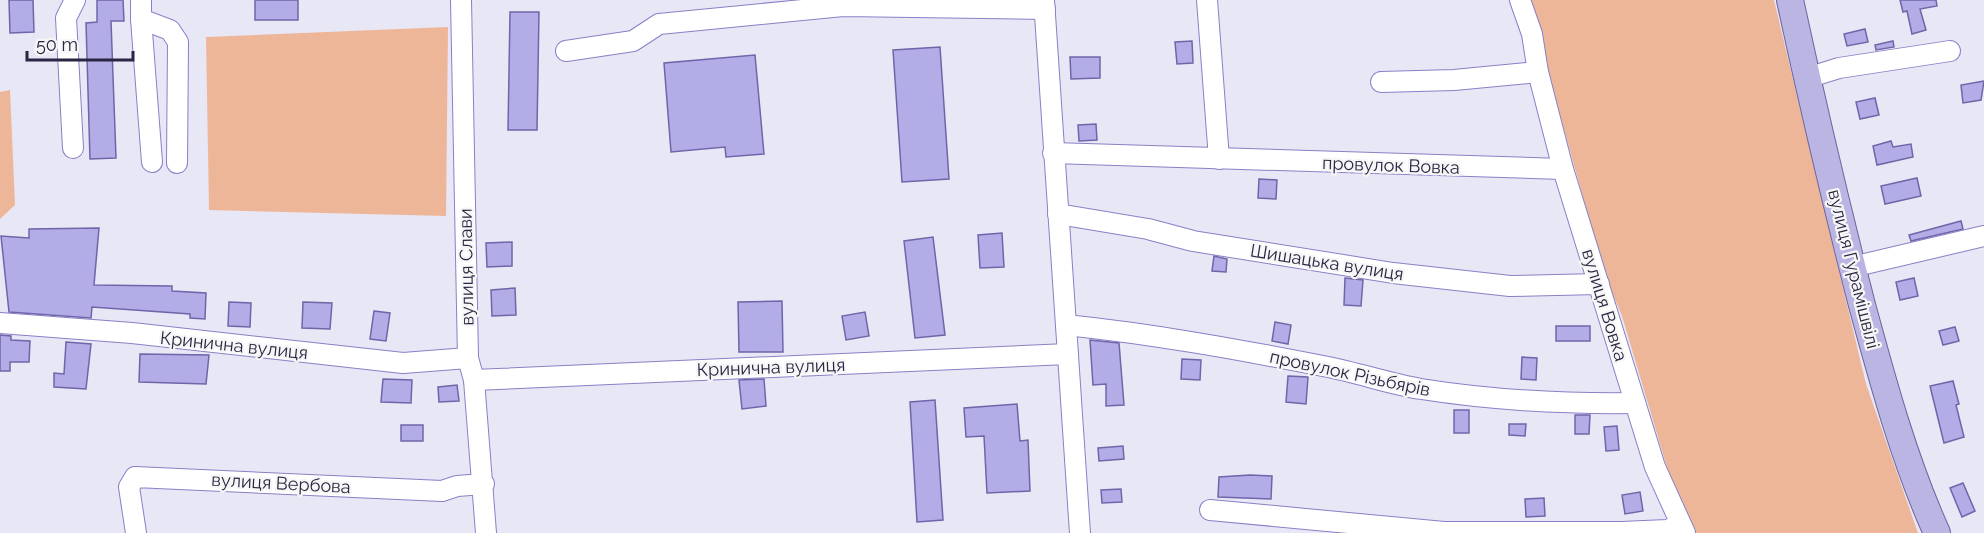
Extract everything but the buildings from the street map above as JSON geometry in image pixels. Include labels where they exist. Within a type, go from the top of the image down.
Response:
[{"type":"main road","name":"вулиця Гурамішвілі","points":[[1790,0],[1852,267],[1902,444],[1937,533]]},
{"type":"street","points":[[73,148],[66,18],[75,0]]},
{"type":"street","name":"вулиця Слави","points":[[461,0],[468,357],[474,380],[484,484],[486,533]]},
{"type":"street","points":[[1207,0],[1219,159]]},
{"type":"street","name":"вулиця Вовка","points":[[1520,0],[1532,34],[1538,72],[1563,169],[1635,403],[1655,467],[1683,529]]},
{"type":"street","points":[[566,51],[633,41],[659,24],[843,6],[1044,4],[1080,533]]},
{"type":"street","points":[[141,9],[152,162]]},
{"type":"street","points":[[141,9],[170,30],[178,42],[177,163]]},
{"type":"street","points":[[1807,78],[1839,68],[1950,51]]},
{"type":"street","points":[[1381,82],[1454,80],[1538,72]]},
{"type":"street","name":"провулок Вовка","points":[[1053,153],[1563,169]]},
{"type":"street","name":"Шишацька вулиця","points":[[1058,214],[1148,229],[1193,241],[1393,273],[1510,286],[1599,284]]},
{"type":"street","points":[[1852,267],[1984,236]]},
{"type":"street","name":"Кринична вулиця","points":[[0,323],[132,333],[404,363],[468,357]]},
{"type":"street","name":"провулок Різьбярів","points":[[1066,325],[1124,331],[1331,368],[1419,389],[1544,401],[1635,403]]},
{"type":"street","name":"Кринична вулиця","points":[[474,380],[1068,354]]},
{"type":"street","name":"вулиця Вербова","points":[[136,533],[129,487],[135,477],[442,491],[457,486],[484,484]]},
{"type":"street","points":[[1210,510],[1444,532],[1683,529]]},
{"type":"shaded area","points":[[1529,0],[1774,0],[1866,384],[1918,533],[1693,533],[1668,471],[1622,316],[1605,276],[1548,72],[1543,35]]},
{"type":"shaded area","points":[[448,27],[446,216],[209,210],[206,37]]},
{"type":"shaded area","points":[[10,90],[15,205],[0,219],[0,92]]}]
